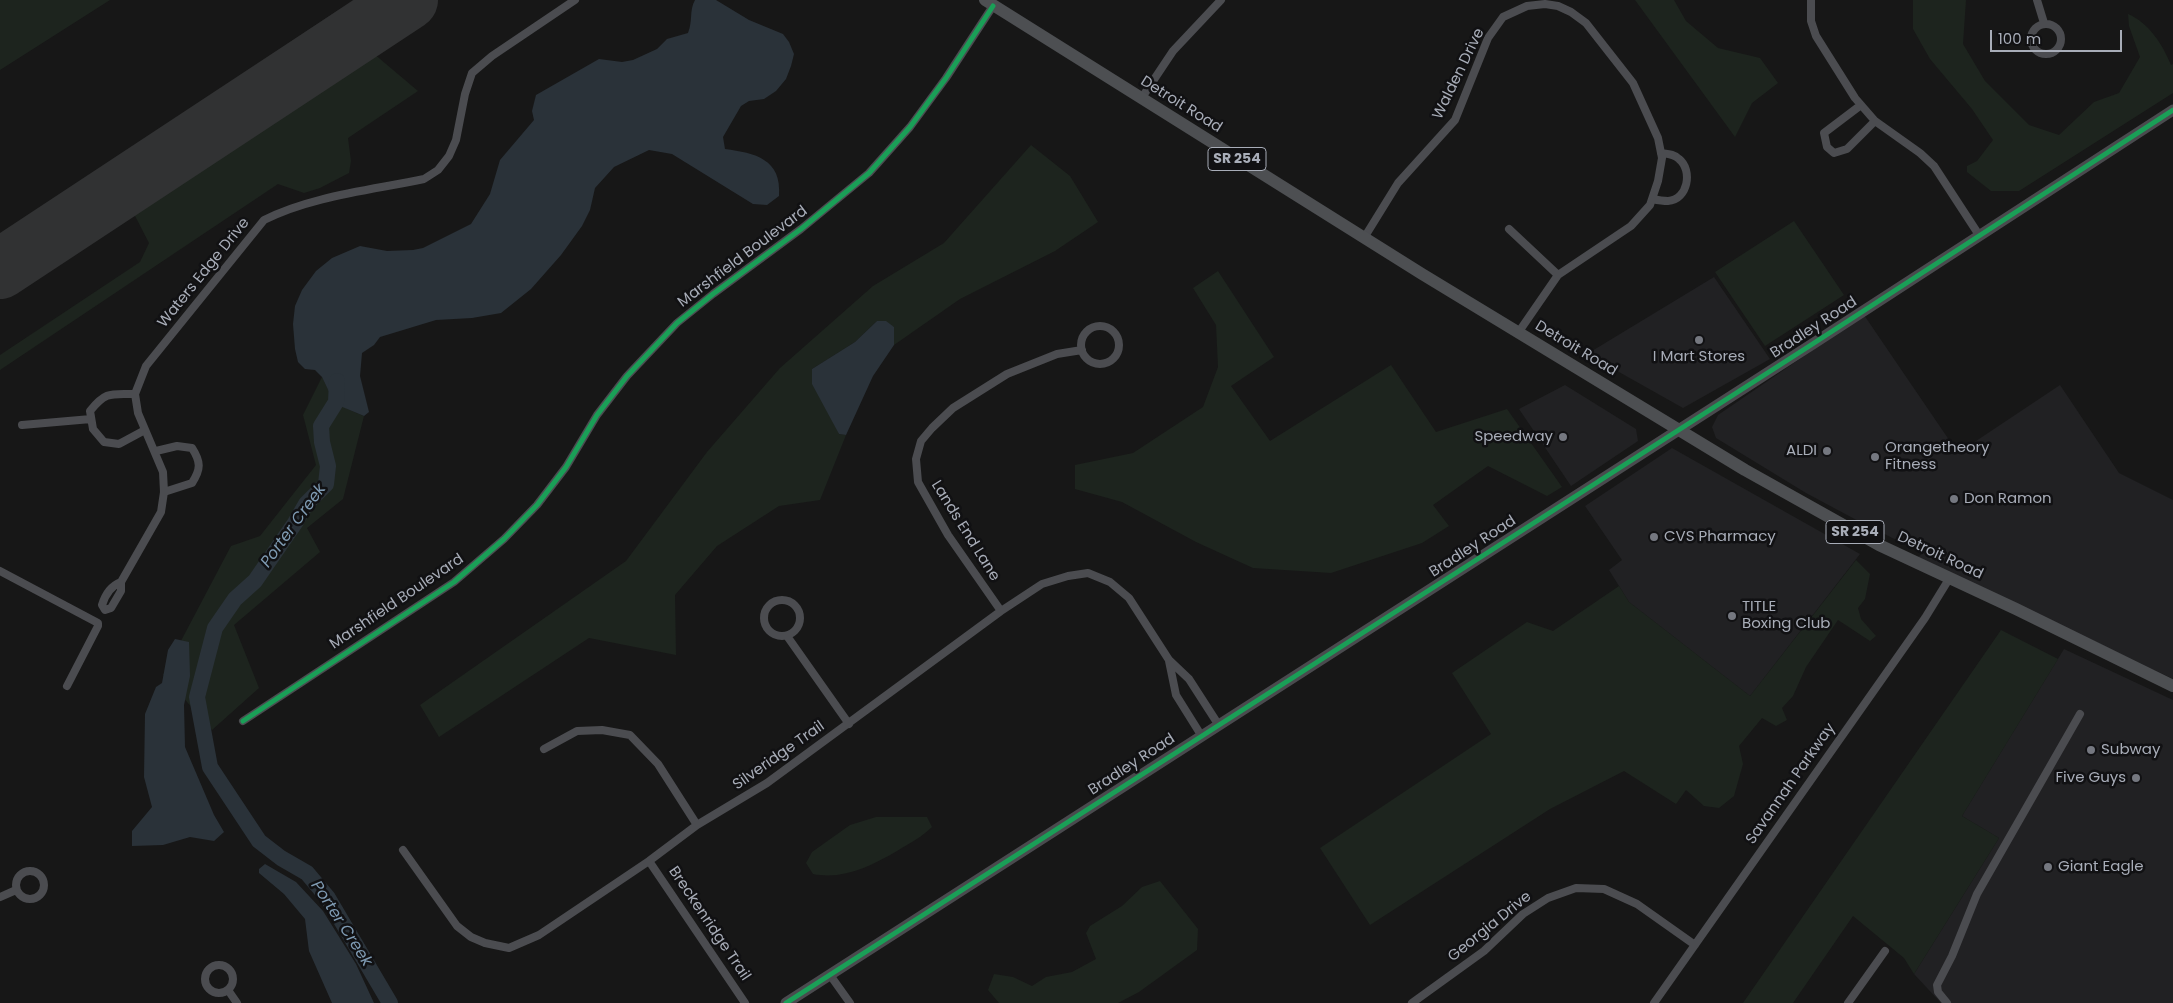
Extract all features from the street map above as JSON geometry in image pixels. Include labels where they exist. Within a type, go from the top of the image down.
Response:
[{"type":"main road","name":"Detroit Road","points":[[989,3],[1518,333],[1678,430],[1845,527],[1950,579],[2016,608],[2173,686]]},
{"type":"street","name":"Waters Edge Drive","points":[[135,394],[146,366],[264,220],[284,210],[311,202],[424,179],[438,170],[449,156],[456,140],[465,94],[472,73],[492,56],[575,0]]},
{"type":"street","points":[[1141,99],[1173,51],[1221,0]]},
{"type":"street","points":[[1812,0],[1811,21],[1816,36],[1861,105],[1875,121],[1920,153],[1934,166],[1979,235]]},
{"type":"street","points":[[2036,0],[2044,23]]},
{"type":"street","name":"Walden Drive","points":[[1364,238],[1398,183],[1455,120],[1488,38],[1503,18],[1527,6],[1545,2],[1558,6],[1586,23],[1633,83],[1658,138],[1662,158],[1658,181],[1650,205],[1630,226],[1558,275],[1518,333]]},
{"type":"street","name":"Marshfield Boulevard","points":[[243,721],[454,582],[504,540],[537,505],[566,467],[597,415],[627,376],[677,324],[713,294],[801,229],[869,173],[910,127],[941,85],[989,3]]},
{"type":"street","points":[[2044,23],[2054,25],[2061,33],[2059,48],[2050,54],[2036,50],[2031,42],[2031,36],[2035,28],[2044,23]]},
{"type":"street","points":[[1861,105],[1824,133],[1827,148],[1834,152],[1843,151],[1875,121]]},
{"type":"street","name":"Bradley Road","points":[[786,1003],[2173,110]]},
{"type":"street","points":[[1652,199],[1669,201],[1675,199],[1683,194],[1686,186],[1688,174],[1685,165],[1674,155],[1661,153]]},
{"type":"street","points":[[1509,229],[1558,275]]},
{"type":"street","points":[[1098,326],[1110,329],[1119,339],[1120,345],[1116,357],[1106,364],[1094,363],[1088,360],[1082,350],[1083,337],[1087,332],[1098,326]]},
{"type":"street","name":"Lands End Lane","points":[[1001,611],[948,535],[918,482],[916,459],[921,441],[953,408],[1008,374],[1057,354],[1082,350]]},
{"type":"street","points":[[121,582],[162,512],[163,472],[156,451],[138,413],[135,394],[113,394],[101,398],[90,411],[93,429],[104,442],[119,444],[145,430]]},
{"type":"street","points":[[22,425],[91,420]]},
{"type":"street","points":[[156,451],[177,446],[192,448],[199,458],[200,470],[192,483],[164,492]]},
{"type":"street","points":[[0,571],[98,623],[67,686]]},
{"type":"street","name":"Silveridge Trail","points":[[403,850],[456,926],[471,937],[485,943],[509,948],[539,935],[650,861],[697,825],[767,784],[1001,611],[1042,584],[1068,576],[1088,573],[1110,582],[1129,598],[1168,660],[1189,679],[1218,724]]},
{"type":"street","name":"Savannah Parkway","points":[[1654,1003],[1925,618],[1950,579]]},
{"type":"street","points":[[787,601],[792,603],[799,612],[799,624],[787,636],[775,635],[766,627],[764,615],[766,609],[775,602],[787,601]]},
{"type":"street","points":[[787,636],[849,724]]},
{"type":"street","name":"Silveridge Trail","points":[[1168,660],[1176,695],[1201,736]]},
{"type":"street","points":[[1948,1003],[1938,992],[1937,984],[1952,956],[1977,894],[2080,714]]},
{"type":"street","points":[[544,749],[577,731],[602,730],[630,735],[658,764],[697,825]]},
{"type":"street","name":"Breckenridge Trail","points":[[650,861],[745,1003]]},
{"type":"street","name":"Georgia Drive","points":[[1412,1003],[1484,952],[1524,914],[1548,898],[1576,888],[1604,889],[1637,904],[1695,945]]},
{"type":"street","points":[[0,897],[16,890]]},
{"type":"street","points":[[1848,1003],[1885,951]]},
{"type":"street","points":[[830,974],[850,1003]]},
{"type":"street","points":[[228,990],[237,1003]]},
{"type":"shaded area","points":[[0,0],[110,0],[0,70]]},
{"type":"shaded area","points":[[353,0],[434,0],[0,298],[0,236]]},
{"type":"shaded area","points":[[695,0],[716,0],[749,20],[783,34],[789,42],[794,54],[786,79],[776,91],[764,99],[749,101],[741,106],[723,137],[725,149],[756,156],[771,166],[779,184],[779,196],[767,205],[753,204],[672,154],[649,150],[614,167],[595,188],[590,210],[582,226],[561,255],[531,289],[501,313],[472,318],[436,320],[380,337],[374,345],[362,353],[360,376],[369,412],[364,416],[340,406],[332,398],[322,377],[315,370],[305,369],[298,362],[295,349],[293,324],[295,306],[302,290],[316,271],[332,258],[360,246],[387,251],[413,250],[423,248],[471,224],[490,194],[500,160],[534,120],[532,111],[536,95],[599,59],[622,62],[633,60],[657,49],[667,39],[688,33]]},
{"type":"shaded area","points":[[1635,0],[1674,0],[1686,21],[1718,48],[1760,58],[1778,83],[1752,103],[1735,137]]},
{"type":"shaded area","points":[[1913,0],[1966,0],[1963,44],[1985,81],[2029,125],[2059,135],[2094,102],[2119,93],[2140,57],[2129,26],[2128,14],[2149,29],[2164,50],[2171,65],[2173,64],[2173,93],[2019,191],[1991,191],[1967,172],[1967,166],[1977,161],[1993,140],[1972,109],[1930,59],[1913,29]]},
{"type":"shaded area","points":[[373,53],[418,91],[348,138],[351,161],[349,173],[320,188],[304,193],[278,184],[0,370],[0,355],[140,262],[149,243],[133,212]]},
{"type":"shaded area","points":[[1031,145],[1070,176],[1098,222],[1055,251],[960,299],[894,345],[894,327],[877,321],[855,342],[812,369],[839,434],[846,435],[820,500],[779,506],[717,546],[675,595],[676,655],[589,638],[439,737],[420,705],[626,561],[707,452],[780,368],[873,286],[944,243]]},
{"type":"shaded area","points":[[1794,221],[1844,295],[1765,346],[1715,272]]},
{"type":"shaded area","points":[[1218,271],[1274,357],[1231,386],[1270,441],[1391,365],[1436,432],[1507,409],[1562,487],[1547,496],[1488,466],[1433,505],[1449,526],[1422,543],[1331,573],[1253,568],[1196,542],[1122,502],[1075,489],[1075,465],[1133,453],[1203,407],[1218,367],[1216,325],[1193,288]]},
{"type":"shaded area","points":[[1714,277],[1770,359],[1683,408],[1587,354]]},
{"type":"shaded area","points":[[1864,315],[1958,453],[2060,385],[2119,473],[2173,500],[2173,679],[1918,557],[1923,553],[1806,493],[1716,438],[1712,427],[1718,415]]},
{"type":"shaded area","points":[[877,321],[886,321],[894,327],[894,345],[873,376],[846,435],[839,434],[812,384],[812,369],[855,342]]},
{"type":"shaded area","points":[[322,377],[330,393],[342,406],[364,416],[343,499],[307,528],[320,552],[234,625],[259,688],[212,730],[163,675],[231,546],[260,536],[316,465],[303,415]]},
{"type":"shaded area","points":[[1565,385],[1636,429],[1638,441],[1571,486],[1519,409]]},
{"type":"shaded area","points":[[1672,448],[1860,554],[1750,696],[1629,602],[1609,570],[1622,560],[1585,506]]},
{"type":"shaded area","points":[[1856,560],[1870,574],[1865,599],[1858,608],[1861,619],[1876,636],[1870,641],[1838,620],[1806,667],[1793,696],[1782,708],[1787,720],[1776,726],[1762,718],[1739,746],[1743,764],[1734,796],[1719,808],[1704,806],[1686,790],[1676,804],[1624,771],[1550,809],[1370,925],[1320,848],[1491,734],[1452,673],[1527,622],[1553,631],[1619,586],[1629,602],[1750,696]]},
{"type":"shaded area","points":[[2001,630],[2058,659],[1962,816],[1999,838],[1914,974],[1904,958],[1853,916],[1793,1003],[1743,1003]]},
{"type":"shaded area","points":[[175,639],[189,642],[190,676],[184,705],[185,747],[214,815],[224,832],[214,841],[190,837],[163,845],[132,846],[132,831],[152,807],[144,777],[145,714],[156,687],[162,683],[168,650]]},
{"type":"shaded area","points":[[2064,649],[2173,700],[2173,1003],[1941,1003],[1914,974],[1999,838],[1962,816]]},
{"type":"shaded area","points":[[876,817],[927,817],[932,827],[911,843],[887,857],[857,870],[836,875],[813,874],[806,863],[812,852],[850,825]]},
{"type":"shaded area","points":[[265,864],[296,882],[323,911],[356,964],[374,1003],[332,1003],[309,951],[305,919],[284,894],[259,873],[259,869]]},
{"type":"shaded area","points":[[1160,881],[1198,929],[1197,950],[1139,992],[1118,1003],[999,1003],[988,990],[994,974],[1013,977],[1032,986],[1046,977],[1072,972],[1096,959],[1086,933],[1090,926],[1122,906],[1142,887]]},
{"type":"waterway","name":"Porter Creek","points":[[337,381],[336,402],[321,426],[322,442],[328,466],[326,484],[306,504],[255,581],[235,599],[215,628],[197,697],[210,767],[259,841],[281,858],[307,873],[328,898],[390,1003]]},
{"type":"runway","points":[[0,269],[408,0]]},
{"type":"cycle path","points":[[243,721],[454,582],[504,539],[537,505],[566,467],[597,415],[627,376],[677,323],[801,229],[869,173],[910,127],[946,78],[993,6]]},
{"type":"cycle path","points":[[786,1003],[1811,345],[2173,110]]},
{"type":"place","name":"I Mart Stores","points":[[1699,340]]},
{"type":"place","name":"Speedway","points":[[1563,437]]},
{"type":"place","name":"ALDI","points":[[1827,451]]},
{"type":"place","name":"Orangetheory Fitness","points":[[1875,457]]},
{"type":"place","name":"Don Ramon","points":[[1954,499]]},
{"type":"place","name":"CVS Pharmacy","points":[[1654,537]]},
{"type":"place","name":"TITLE Boxing Club","points":[[1732,616]]},
{"type":"place","name":"Subway","points":[[2091,750]]},
{"type":"place","name":"Five Guys","points":[[2136,778]]},
{"type":"place","name":"Giant Eagle","points":[[2048,867]]}]
